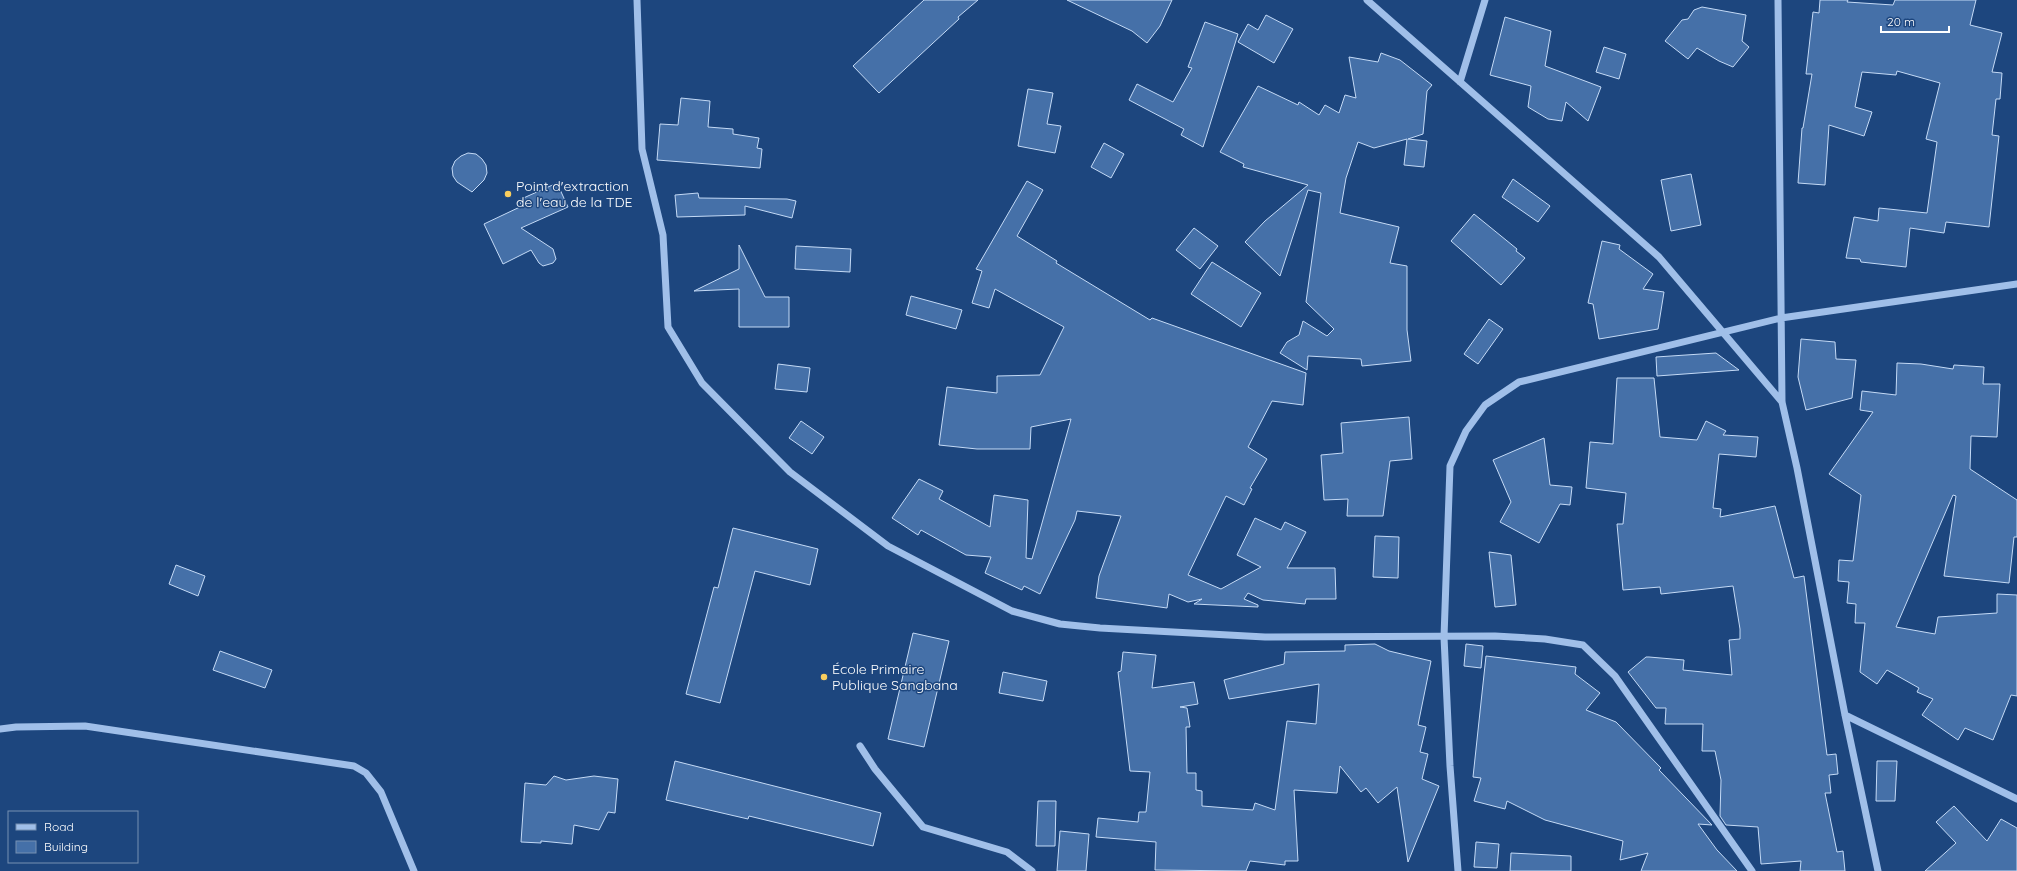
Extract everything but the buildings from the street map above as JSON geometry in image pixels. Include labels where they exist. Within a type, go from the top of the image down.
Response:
[{"type":"street","points":[[637,0],[642,149],[663,235],[668,327],[702,383],[790,472],[888,546],[1012,611],[1060,624],[1100,628],[1265,637],[1495,636],[1545,639],[1583,645],[1615,676],[1752,871]]},
{"type":"street","points":[[1367,0],[1659,257],[1782,402]]},
{"type":"street","points":[[1460,82],[1485,0]]},
{"type":"street","points":[[1778,0],[1782,402],[1797,468],[1845,716],[1878,871]]},
{"type":"street","points":[[1458,871],[1450,766],[1444,637],[1450,466],[1466,431],[1485,405],[1519,382],[1781,318],[2017,284]]},
{"type":"street","points":[[1845,716],[2017,799]]},
{"type":"street","points":[[0,730],[16,727],[85,726],[354,766],[366,772],[381,792],[414,871]]},
{"type":"street","points":[[860,746],[875,769],[923,827],[1007,852],[1032,871]]},
{"type":"place","name":"Point d'extraction de l'eau de la TDE","points":[[508,194]]},
{"type":"place","name":"École Primaire Publique Sangbana","points":[[824,677]]}]
